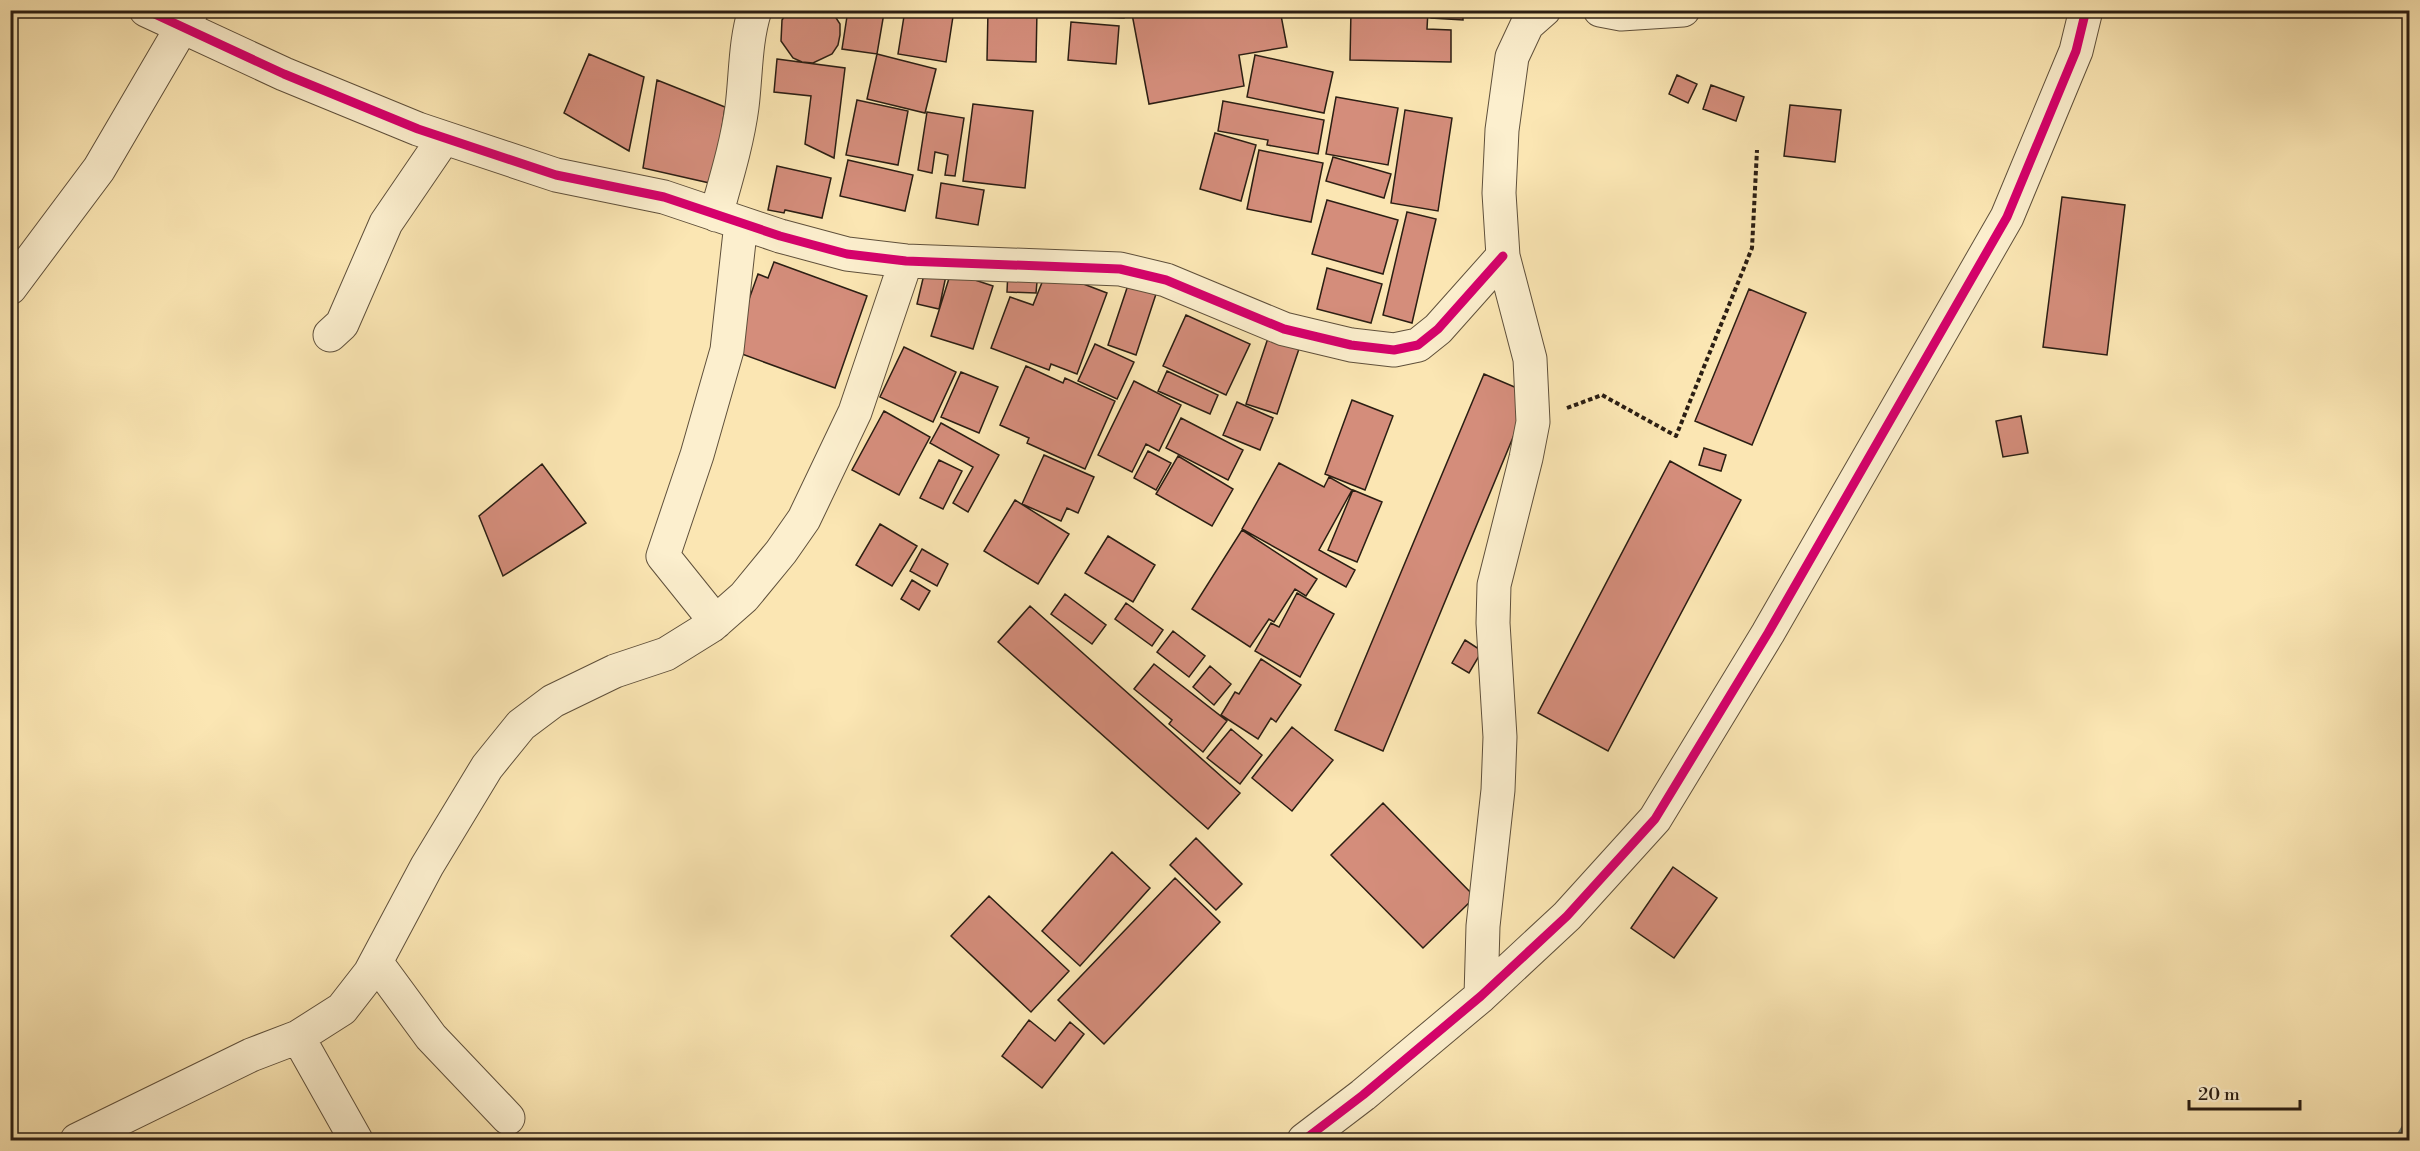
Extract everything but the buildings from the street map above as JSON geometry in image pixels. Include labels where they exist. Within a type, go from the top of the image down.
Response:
[{"type":"street","points":[[146,10],[188,19],[284,74],[444,138],[556,175],[664,197],[848,254],[906,261],[961,261],[1120,269],[1166,280],[1284,329],[1351,345],[1394,350],[1418,345],[1438,329],[1503,256]]},
{"type":"street","points":[[716,622],[663,556],[697,455],[727,350],[729,219],[734,155],[742,109],[750,26],[755,10]]},
{"type":"street","points":[[1481,996],[1484,926],[1498,790],[1499,747],[1497,664],[1493,623],[1494,585],[1533,422],[1530,359],[1503,256],[1499,193],[1502,130],[1512,57],[1527,25],[1544,10]]},
{"type":"street","points":[[1600,10],[1621,14],[1683,10]]},
{"type":"street","points":[[1304,1140],[1363,1095],[1481,996],[1567,916],[1655,819],[1768,633],[2007,217],[2076,51],[2086,10]]},
{"type":"street","points":[[10,288],[99,169],[188,19]]},
{"type":"street","points":[[330,335],[342,324],[386,224],[444,138]]},
{"type":"street","points":[[77,1140],[126,1130],[251,1055],[298,1037],[342,1009],[376,962],[427,866],[487,767],[521,725],[553,701],[615,672],[666,654],[716,622],[744,597],[781,552],[804,519],[855,412],[906,261]]},
{"type":"street","points":[[376,962],[431,1037],[508,1118]]},
{"type":"street","points":[[298,1037],[356,1140]]},
{"type":"path","points":[[1533,422],[1602,395],[1676,436],[1752,248],[1757,150]]},
{"type":"waterway","points":[[2399,1140],[2410,1122]]},
{"type":"cycle path","points":[[146,10],[284,74],[418,129],[556,175],[664,197],[780,236],[847,254],[906,261],[1120,269],[1166,280],[1284,329],[1351,345],[1394,350],[1418,345],[1438,329],[1503,256]]},
{"type":"cycle path","points":[[1304,1140],[1363,1095],[1481,996],[1567,916],[1655,819],[1768,633],[2007,217],[2076,51],[2086,10]]}]
